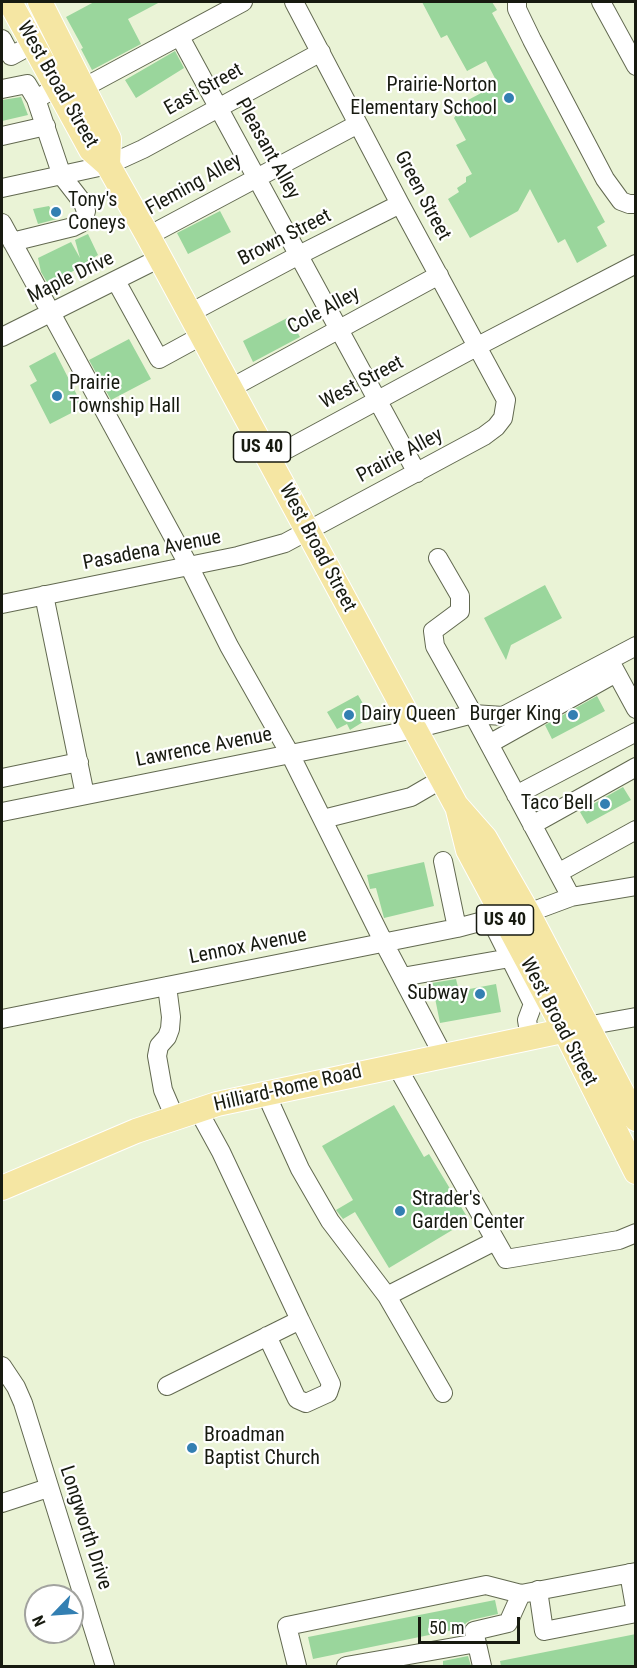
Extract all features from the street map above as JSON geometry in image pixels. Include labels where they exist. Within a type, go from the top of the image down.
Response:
[{"type":"main road","name":"West Broad Street","points":[[10,2],[33,44],[46,93],[91,150],[108,165],[456,805],[485,838],[528,913],[636,1172]]},
{"type":"main road","name":"West Broad Street","points":[[40,2],[109,139],[108,165]]},
{"type":"main road","name":"West Broad Street","points":[[456,805],[468,850],[496,918],[575,1028],[636,1119]]},
{"type":"main road","name":"Hilliard-Rome Road","points":[[2,1188],[136,1131],[216,1104],[575,1028]]},
{"type":"street","points":[[83,88],[243,2]]},
{"type":"street","name":"Green Street","points":[[294,2],[506,400],[506,412]]},
{"type":"street","points":[[517,2],[517,9],[532,40],[605,179],[621,201],[636,204]]},
{"type":"street","points":[[601,2],[636,66]]},
{"type":"street","name":"Pleasant Alley","points":[[180,37],[417,473]]},
{"type":"street","points":[[2,39],[11,56],[33,44]]},
{"type":"street","name":"East Street","points":[[2,188],[108,165],[321,52]]},
{"type":"street","points":[[2,89],[27,84],[46,93],[46,126],[62,176],[83,203],[86,211],[81,223],[73,227],[12,242]]},
{"type":"street","name":"Fleming Alley","points":[[148,236],[358,124]]},
{"type":"street","points":[[2,136],[46,126]]},
{"type":"street","name":"Brown Street","points":[[190,313],[400,204]]},
{"type":"street","points":[[2,223],[189,566],[229,646],[290,754],[384,943],[443,1055]]},
{"type":"street","name":"Maple Drive","points":[[2,337],[160,258]]},
{"type":"street","name":"West Street","points":[[269,459],[636,264]]},
{"type":"street","name":"Cole Alley","points":[[231,388],[439,275]]},
{"type":"street","points":[[116,281],[159,359],[202,335]]},
{"type":"street","name":"Prairie Alley","points":[[308,531],[484,436],[496,427],[506,412]]},
{"type":"street","name":"Pasadena Avenue","points":[[2,604],[238,556],[285,543],[308,531]]},
{"type":"street","points":[[438,558],[460,596],[460,610],[433,631],[435,646],[572,897]]},
{"type":"street","points":[[45,596],[85,795]]},
{"type":"street","points":[[489,744],[613,666],[636,646]]},
{"type":"street","points":[[613,666],[636,709]]},
{"type":"street","name":"Lawrence Avenue","points":[[2,812],[415,729],[473,714],[503,716],[613,666]]},
{"type":"street","points":[[516,795],[636,732]]},
{"type":"street","points":[[2,778],[79,762]]},
{"type":"street","points":[[532,825],[636,767]]},
{"type":"street","points":[[322,819],[411,797],[442,779]]},
{"type":"street","points":[[558,873],[636,830]]},
{"type":"street","points":[[442,861],[457,928]]},
{"type":"street","points":[[528,913],[572,897],[636,886]]},
{"type":"street","points":[[496,918],[510,958],[532,1004],[527,1020],[530,1038]]},
{"type":"street","name":"Lennox Avenue","points":[[2,1019],[384,943],[496,918]]},
{"type":"street","points":[[402,977],[510,958]]},
{"type":"street","points":[[167,986],[171,1017],[170,1029],[167,1037],[159,1046],[157,1056],[164,1089],[175,1118]]},
{"type":"street","points":[[575,1028],[636,1017]]},
{"type":"street","points":[[396,1065],[506,1259],[619,1240],[636,1233]]},
{"type":"street","points":[[266,1094],[300,1169],[330,1221],[387,1296],[443,1393]]},
{"type":"street","points":[[198,1110],[221,1152],[331,1384],[328,1393],[306,1403],[297,1399],[267,1336]]},
{"type":"street","points":[[387,1296],[495,1241]]},
{"type":"street","points":[[167,1386],[300,1320]]},
{"type":"street","name":"Longworth Drive","points":[[2,1366],[16,1386],[22,1403],[105,1666]]},
{"type":"street","points":[[2,1503],[48,1488]]},
{"type":"street","points":[[297,1666],[287,1626],[486,1585],[530,1592],[632,1573],[636,1613],[544,1631],[530,1592]]},
{"type":"street","points":[[482,1666],[474,1631],[508,1623],[530,1592]]},
{"type":"street","points":[[346,1666],[477,1643]]},
{"type":"building","points":[[94,2],[160,2],[128,19],[141,44],[92,70],[66,17]]},
{"type":"building","points":[[422,2],[492,2],[497,10],[492,13],[605,222],[597,227],[607,246],[577,263],[565,239],[558,243],[530,189],[518,211],[470,238],[448,199],[459,192],[457,188],[466,182],[466,177],[472,174],[456,145],[466,140],[454,118],[458,112],[455,107],[498,84],[486,61],[467,71],[447,35],[441,38]]},
{"type":"building","points":[[175,51],[184,68],[136,98],[125,80]]},
{"type":"building","points":[[21,97],[28,115],[2,121],[2,100]]},
{"type":"building","points":[[49,206],[57,219],[38,224],[33,209]]},
{"type":"building","points":[[220,211],[231,232],[188,254],[177,233]]},
{"type":"building","points":[[88,234],[98,255],[93,258],[95,263],[83,270],[81,267],[48,284],[41,272],[38,258],[71,242],[80,258],[75,240]]},
{"type":"building","points":[[289,317],[300,337],[253,362],[243,341]]},
{"type":"building","points":[[129,339],[151,379],[111,400],[89,360]]},
{"type":"building","name":"Prairie Township Hall","points":[[55,352],[83,407],[50,424],[30,385],[37,381],[29,366]]},
{"type":"building","points":[[545,585],[562,618],[511,645],[506,660],[484,618]]},
{"type":"building","name":"Dairy Queen","points":[[358,695],[371,717],[350,730],[347,724],[337,729],[327,712]]},
{"type":"building","name":"Burger King","points":[[597,696],[605,711],[552,739],[545,725]]},
{"type":"building","name":"Taco Bell","points":[[623,787],[631,800],[587,824],[580,812]]},
{"type":"building","points":[[424,862],[434,906],[384,918],[376,888],[370,889],[367,875]]},
{"type":"building","points":[[456,979],[459,991],[496,984],[501,1012],[440,1023],[432,983]]},
{"type":"building","points":[[394,1105],[424,1157],[429,1154],[469,1220],[389,1268],[355,1212],[343,1219],[336,1210],[353,1200],[322,1146]]},
{"type":"building","points":[[495,1600],[498,1614],[471,1620],[463,1628],[313,1659],[308,1637]]},
{"type":"building","points":[[636,1634],[636,1666],[501,1666],[500,1661]]},
{"type":"building","points":[[468,1656],[471,1666],[443,1666],[443,1661]]},
{"type":"place","name":"Prairie-Norton Elementary School","points":[[509,98]]},
{"type":"place","name":"Tony's Coneys","points":[[56,212]]},
{"type":"place","name":"Prairie Township Hall","points":[[57,396]]},
{"type":"place","name":"Dairy Queen","points":[[349,715]]},
{"type":"place","name":"Burger King","points":[[573,715]]},
{"type":"place","name":"Taco Bell","points":[[605,804]]},
{"type":"place","name":"Subway","points":[[480,994]]},
{"type":"place","name":"Strader's Garden Center","points":[[400,1211]]},
{"type":"place","name":"Broadman Baptist Church","points":[[192,1448]]}]
